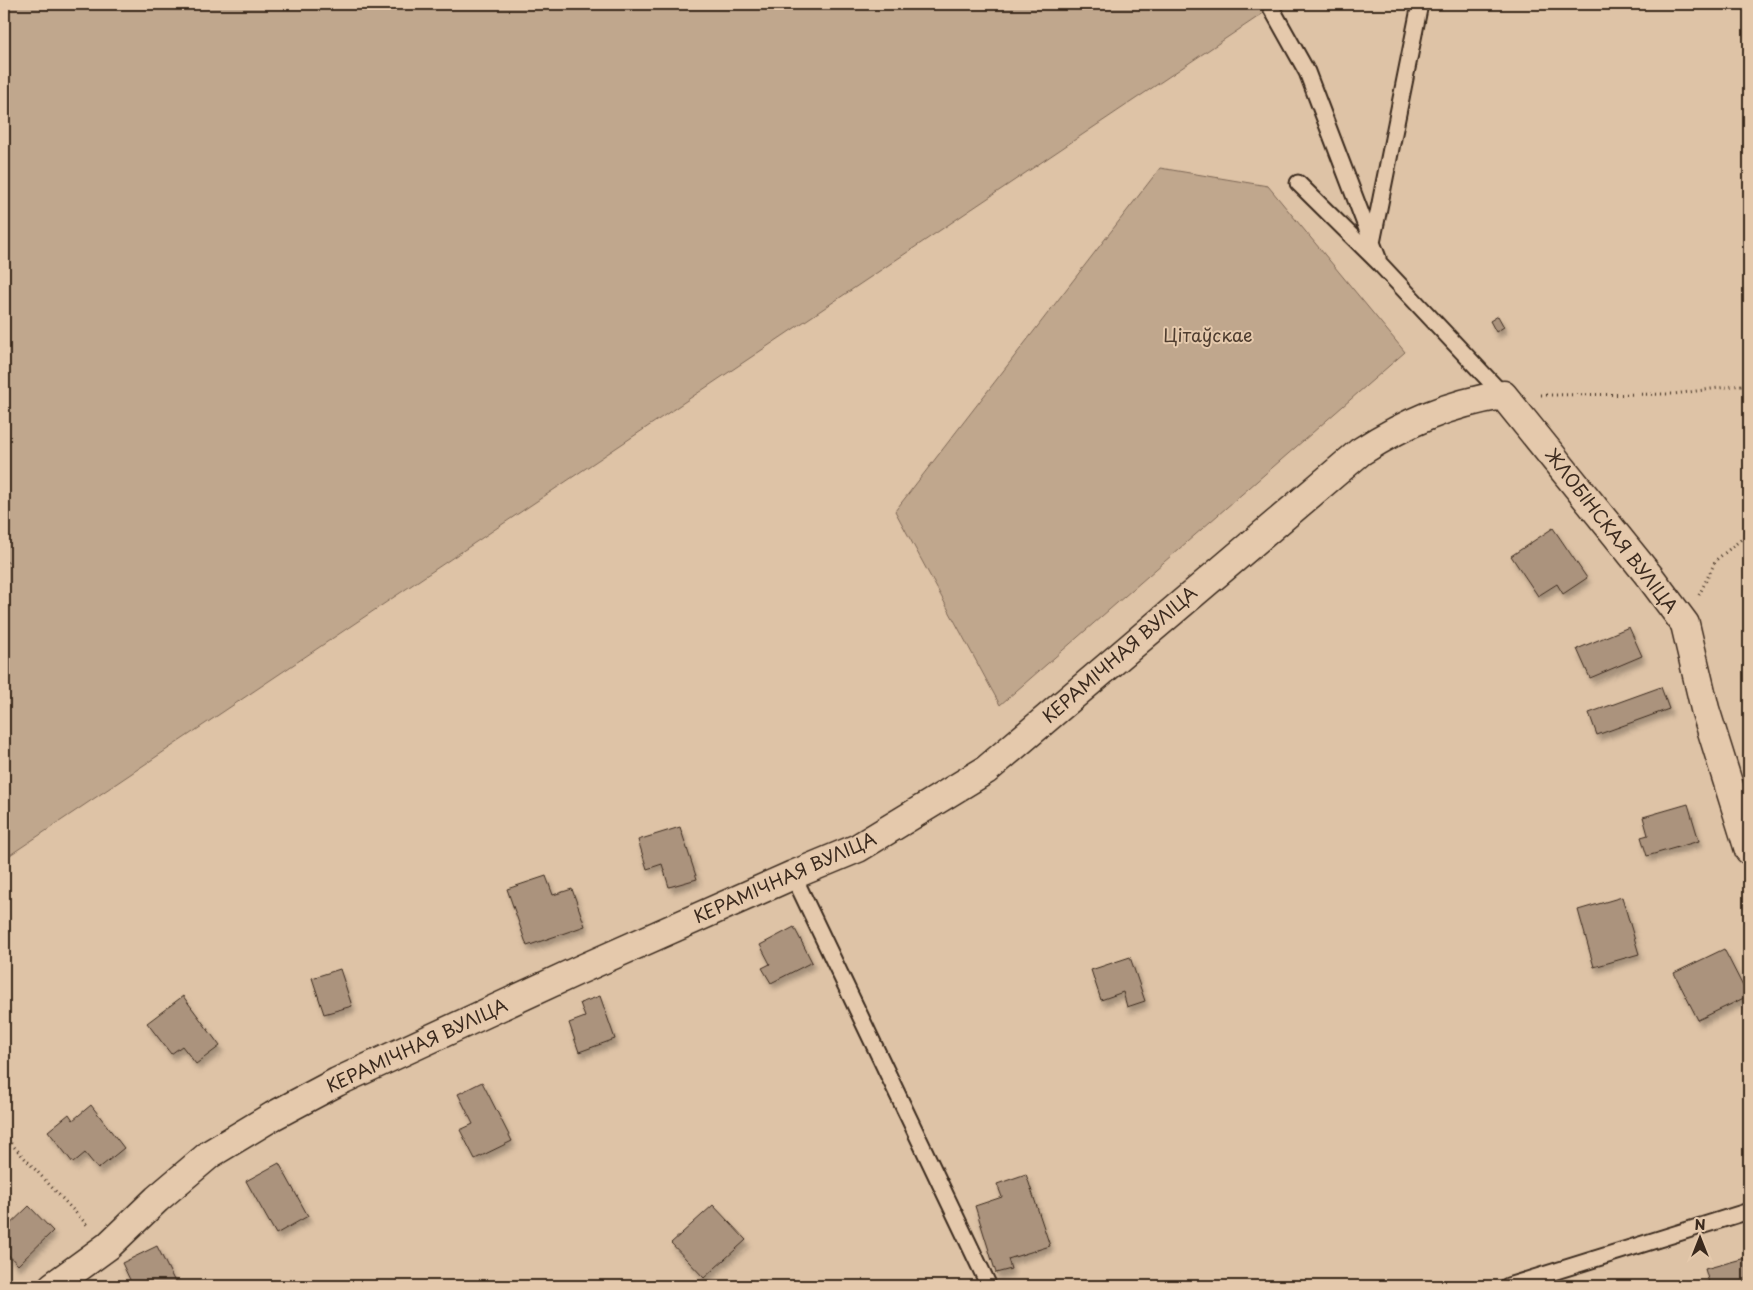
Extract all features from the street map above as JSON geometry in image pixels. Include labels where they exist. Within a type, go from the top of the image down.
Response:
[{"type":"street","name":"ЖЛОБІНСКАЯ ВУЛІЦА","points":[[1503,395],[1650,577],[1685,624],[1705,710],[1749,850]]},
{"type":"street","name":"КЕРАМІЧНАЯ ВУЛІЦА","points":[[53,1286],[108,1246],[157,1199],[210,1154],[281,1112],[355,1074],[793,875],[858,848],[986,770],[1360,452],[1395,430],[1440,410],[1468,401],[1503,395]]},
{"type":"lane","points":[[1269,4],[1307,72],[1380,264]]},
{"type":"lane","points":[[1372,243],[1420,4]]},
{"type":"lane","points":[[1298,182],[1380,264],[1503,395]]},
{"type":"lane","points":[[793,875],[987,1282],[986,1286]]},
{"type":"lane","points":[[1508,1286],[1749,1211]]},
{"type":"path","points":[[1503,395],[1674,394],[1749,384]]},
{"type":"path","points":[[1685,624],[1716,560],[1749,533]]},
{"type":"path","points":[[4,566],[8,562]]},
{"type":"path","points":[[4,1136],[108,1246]]},
{"type":"green space","points":[[4,4],[1277,4],[4,859]]},
{"type":"green space","name":"Цітаўскае","points":[[1160,168],[1268,186],[1405,352],[1000,705],[895,511]]},
{"type":"building","points":[[1498,316],[1504,327],[1496,332],[1490,321]]},
{"type":"building","points":[[1553,528],[1587,578],[1563,594],[1557,584],[1538,596],[1511,556]]},
{"type":"building","points":[[1629,627],[1642,656],[1590,678],[1577,649]]},
{"type":"building","points":[[1661,687],[1669,709],[1597,735],[1589,713]]},
{"type":"building","points":[[1688,804],[1699,841],[1647,856],[1641,837],[1648,835],[1643,817]]},
{"type":"building","points":[[680,827],[697,879],[669,887],[662,864],[647,869],[638,840]]},
{"type":"building","points":[[546,876],[553,895],[572,889],[585,926],[527,946],[507,889]]},
{"type":"building","points":[[1622,897],[1639,954],[1594,967],[1578,910]]},
{"type":"building","points":[[794,927],[812,962],[771,983],[762,968],[770,964],[760,945]]},
{"type":"building","points":[[1724,949],[1748,996],[1698,1020],[1674,973]]},
{"type":"building","points":[[1130,957],[1145,1001],[1127,1007],[1123,992],[1101,1000],[1091,970]]},
{"type":"building","points":[[340,969],[352,1006],[324,1014],[312,978]]},
{"type":"building","points":[[183,996],[220,1046],[196,1064],[182,1046],[171,1054],[147,1023]]},
{"type":"building","points":[[600,996],[615,1039],[579,1052],[569,1023],[585,1017],[580,1003]]},
{"type":"building","points":[[482,1082],[512,1141],[475,1159],[460,1130],[473,1124],[458,1094]]},
{"type":"building","points":[[91,1105],[124,1148],[98,1169],[85,1153],[73,1163],[48,1131],[69,1114],[73,1120]]},
{"type":"building","points":[[279,1163],[308,1216],[276,1234],[246,1181]]},
{"type":"building","points":[[1026,1174],[1050,1246],[1008,1259],[1011,1269],[996,1273],[975,1206],[1002,1197],[997,1184]]},
{"type":"building","points":[[713,1205],[746,1240],[704,1278],[671,1243]]},
{"type":"building","points":[[29,1206],[53,1231],[18,1265],[4,1250],[4,1230]]},
{"type":"building","points":[[157,1246],[177,1286],[133,1286],[122,1263]]},
{"type":"building","points":[[1749,1257],[1749,1286],[1710,1286],[1705,1269]]}]
